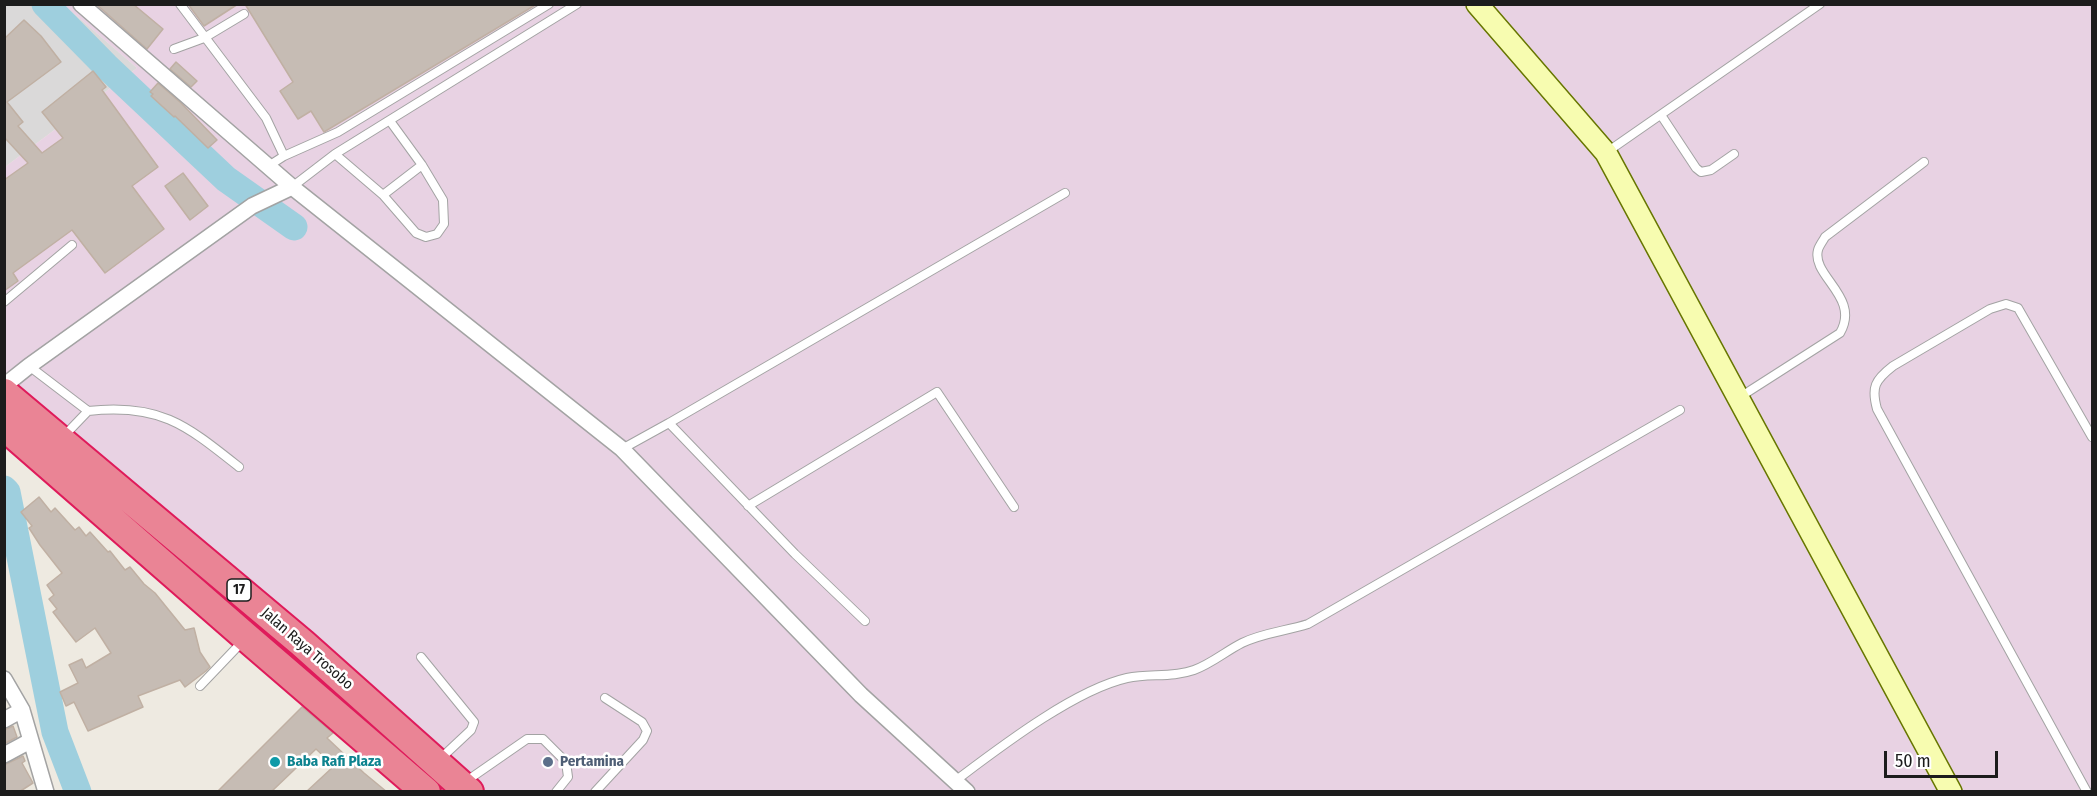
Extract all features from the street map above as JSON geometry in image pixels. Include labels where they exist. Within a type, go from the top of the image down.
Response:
[{"type":"highway","name":"Jalan Raya Trosobo","points":[[4,393],[311,652],[465,788]]},
{"type":"highway","name":"Jalan Raya Trosobo","points":[[4,426],[426,792]]},
{"type":"highway","points":[[292,676],[292,664],[298,656],[311,652]]},
{"type":"street","points":[[81,4],[267,167],[622,449],[861,695],[967,792]]},
{"type":"street","points":[[1477,4],[1606,153],[1951,792]]},
{"type":"street","points":[[4,386],[252,206],[292,187]]},
{"type":"street","points":[[4,679],[22,710],[46,792]]},
{"type":"street","points":[[4,720],[22,710]]},
{"type":"street","points":[[4,755],[30,741]]},
{"type":"lane","points":[[180,4],[266,118],[284,156]]},
{"type":"lane","points":[[267,167],[284,156],[338,132],[549,4]]},
{"type":"lane","points":[[292,187],[335,154],[577,4]]},
{"type":"lane","points":[[1606,153],[1820,4]]},
{"type":"lane","points":[[174,49],[204,38],[244,14]]},
{"type":"lane","points":[[1661,116],[1701,172],[1711,170],[1734,154]]},
{"type":"lane","points":[[335,154],[383,195],[416,233],[426,237],[437,234],[444,224],[443,200],[422,165],[390,121]]},
{"type":"lane","points":[[1739,398],[1840,333],[1846,322],[1844,305],[1818,260],[1818,249],[1825,237],[1924,162]]},
{"type":"lane","points":[[383,195],[422,165]]},
{"type":"lane","points":[[622,449],[1065,193]]},
{"type":"lane","points":[[4,302],[72,245]]},
{"type":"lane","points":[[2087,792],[1877,409],[1873,392],[1880,376],[1893,366],[1990,309],[2006,304],[2018,308],[2092,437]]},
{"type":"lane","points":[[29,366],[88,411]]},
{"type":"lane","points":[[748,506],[937,392],[1014,507]]},
{"type":"lane","points":[[60,440],[88,411],[109,408],[128,409],[166,417],[193,431],[239,467]]},
{"type":"lane","points":[[955,781],[1053,712],[1101,687],[1127,678],[1176,676],[1197,669],[1258,636],[1308,624],[1680,410]]},
{"type":"lane","points":[[669,423],[795,554],[865,621]]},
{"type":"lane","points":[[200,686],[246,637]]},
{"type":"lane","points":[[421,657],[474,722],[471,730],[437,762]]},
{"type":"lane","points":[[595,792],[643,740],[647,731],[642,722],[604,698]]},
{"type":"lane","points":[[465,788],[527,739],[543,739],[566,762],[568,777],[556,792]]},
{"type":"shaded area","points":[[5,5],[64,5],[137,68],[5,167]]},
{"type":"shaded area","points":[[64,5],[2092,5],[2092,791],[486,791],[5,377],[5,167],[137,68]]},
{"type":"building","points":[[96,4],[133,4],[163,29],[147,49]]},
{"type":"building","points":[[188,4],[238,4],[204,26]]},
{"type":"building","points":[[245,4],[537,4],[324,132],[311,111],[298,119],[280,91],[293,82]]},
{"type":"building","points":[[24,20],[41,36],[61,62],[7,102],[23,122],[18,126],[42,153],[63,138],[42,112],[93,71],[106,87],[102,90],[158,167],[132,186],[164,229],[105,273],[72,230],[13,273],[18,281],[4,291],[4,180],[28,163],[4,137],[4,39]]},
{"type":"building","points":[[176,62],[197,81],[191,87],[170,69]]},
{"type":"building","points":[[158,83],[217,140],[208,148],[151,96],[153,94],[150,92]]},
{"type":"building","points":[[183,173],[208,206],[190,220],[165,186]]},
{"type":"building","points":[[39,497],[51,512],[55,508],[75,530],[79,527],[86,536],[90,532],[108,552],[110,551],[125,570],[130,567],[185,630],[194,628],[200,652],[210,667],[206,671],[185,687],[180,680],[138,696],[143,707],[88,731],[74,702],[66,706],[60,692],[78,683],[69,665],[82,659],[86,668],[111,653],[95,628],[76,642],[53,612],[57,609],[49,599],[54,595],[47,585],[62,573],[40,545],[29,528],[32,526],[21,512]]},
{"type":"building","name":"Baba Rafi Plaza","points":[[302,707],[333,733],[327,738],[387,792],[306,792],[334,766],[316,749],[271,792],[217,792]]},
{"type":"building","points":[[13,726],[17,737],[4,744],[4,730]]},
{"type":"building","points":[[23,756],[25,761],[22,763],[33,783],[19,792],[4,792],[4,765]]},
{"type":"waterway","points":[[45,4],[106,66],[226,179],[294,227]]},
{"type":"waterway","points":[[4,489],[7,492],[55,732],[78,792]]},
{"type":"place","name":"Baba Rafi Plaza","points":[[275,762]]},
{"type":"place","name":"Pertamina","points":[[548,762]]}]
